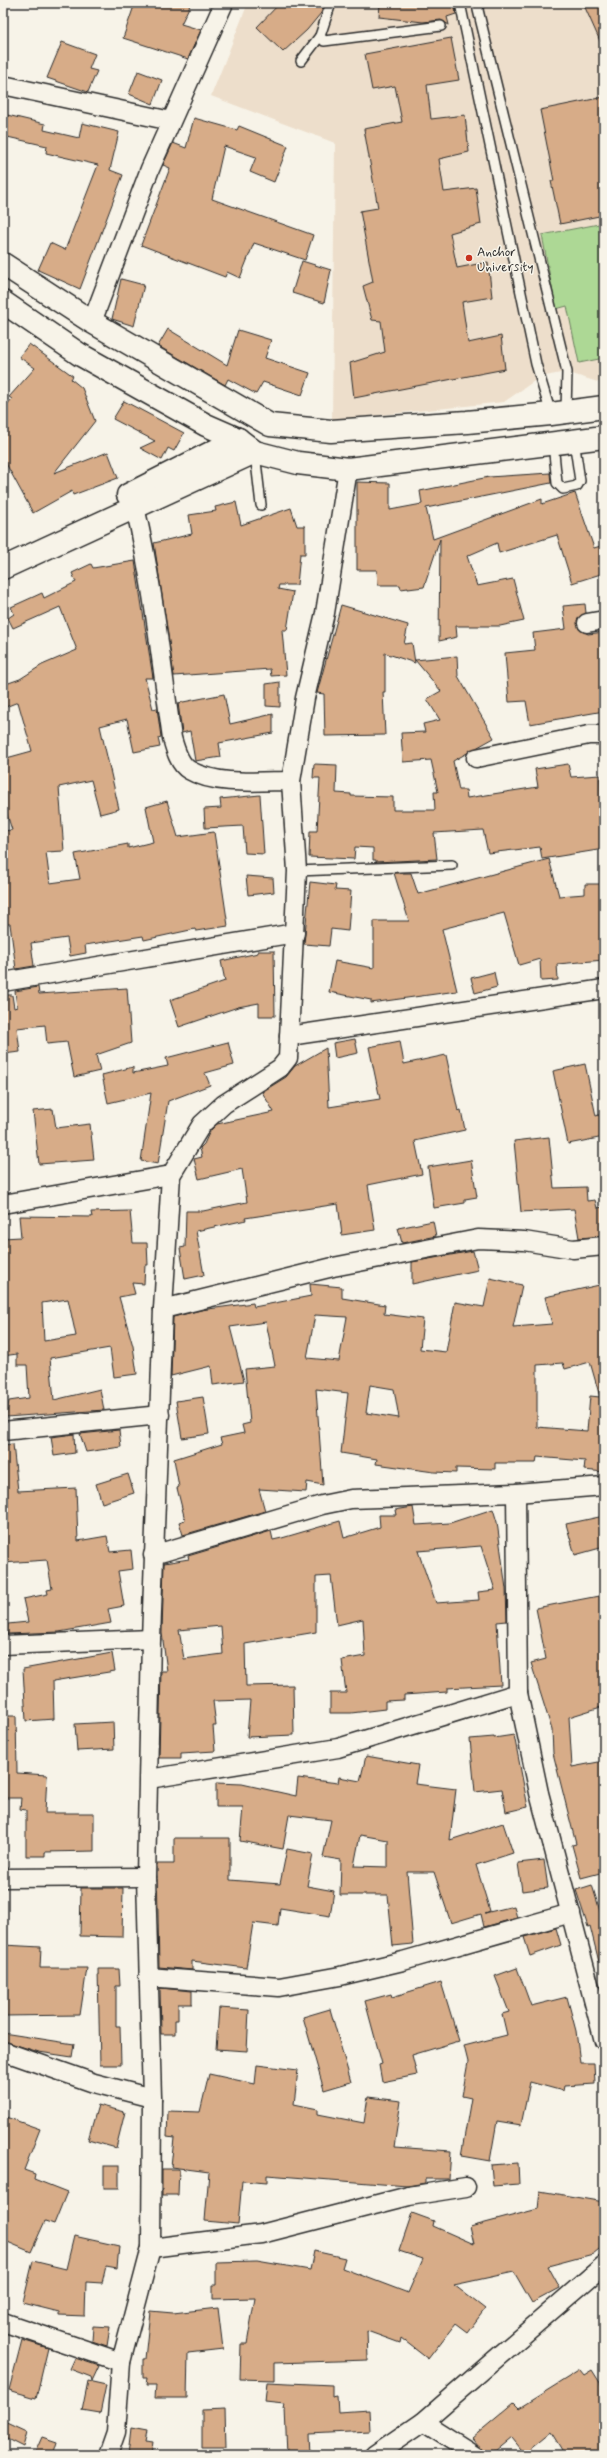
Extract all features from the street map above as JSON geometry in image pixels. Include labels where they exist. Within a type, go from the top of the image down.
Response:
[{"type":"street","points":[[92,322],[150,169],[224,3]]},
{"type":"street","points":[[3,85],[171,121]]},
{"type":"street","points":[[3,264],[92,322],[270,425],[331,431],[558,413],[604,406]]},
{"type":"street","points":[[3,302],[79,354],[206,425],[238,439],[255,452],[298,463],[348,469],[604,437]]},
{"type":"street","points":[[3,553],[122,498],[238,439]]},
{"type":"street","points":[[3,568],[255,452]]},
{"type":"street","points":[[108,2455],[116,2432],[120,2362],[151,2248],[152,2098],[146,1877],[153,1555],[160,1416],[163,1309],[171,1175],[202,1124],[224,1104],[285,1063],[288,1058],[297,870],[291,781],[305,698],[325,613],[348,469]]},
{"type":"street","points":[[135,507],[143,536],[153,596],[172,738],[178,758],[189,770],[227,781],[291,781]]},
{"type":"street","points":[[476,758],[589,735],[604,734]]},
{"type":"street","points":[[3,982],[295,933]]},
{"type":"street","points":[[289,1036],[604,989]]},
{"type":"street","points":[[3,1204],[171,1175]]},
{"type":"street","points":[[163,1309],[333,1267],[478,1239],[524,1241],[573,1249],[604,1246]]},
{"type":"street","points":[[3,1432],[160,1416]]},
{"type":"street","points":[[153,1555],[322,1505],[351,1499],[516,1493],[604,1486]]},
{"type":"street","points":[[516,1493],[518,1693],[540,1793],[604,2041]]},
{"type":"street","points":[[3,1645],[151,1639]]},
{"type":"street","points":[[149,1779],[338,1748],[518,1693]]},
{"type":"street","points":[[3,1878],[146,1877]]},
{"type":"street","points":[[148,1977],[279,1987],[340,1976],[403,1961],[571,1913]]},
{"type":"street","points":[[3,2051],[94,2083],[152,2098]]},
{"type":"street","points":[[151,2248],[260,2234],[409,2196],[466,2188]]},
{"type":"street","points":[[375,2455],[423,2422],[604,2265]]},
{"type":"street","points":[[3,2322],[120,2362]]},
{"type":"street","points":[[423,2422],[475,2455]]},
{"type":"lane","points":[[301,61],[320,36],[331,3]]},
{"type":"lane","points":[[460,3],[534,356],[558,413]]},
{"type":"lane","points":[[479,3],[480,18],[566,372],[558,413]]},
{"type":"lane","points":[[320,36],[324,41],[440,26]]},
{"type":"lane","points":[[553,443],[557,483],[563,489],[577,486],[580,481],[574,440]]},
{"type":"lane","points":[[255,452],[261,505]]},
{"type":"lane","points":[[297,870],[452,865]]},
{"type":"shaded area","name":"Anchor University","points":[[248,3],[604,3],[604,384],[566,372],[540,377],[504,402],[332,420],[335,143],[211,96]]},
{"type":"green space","points":[[604,223],[604,358],[579,363],[567,306],[556,309],[542,235]]},
{"type":"building","points":[[135,3],[191,3],[181,24],[201,30],[188,59],[123,38]]},
{"type":"building","points":[[280,3],[325,3],[321,13],[307,30],[283,52],[257,27]]},
{"type":"building","points":[[380,3],[454,3],[456,14],[447,17],[449,25],[441,20],[423,22],[379,17]]},
{"type":"building","points":[[583,3],[604,3],[604,50]]},
{"type":"building","points":[[451,38],[459,80],[427,85],[431,119],[465,115],[469,152],[439,159],[444,192],[476,188],[481,224],[450,233],[457,268],[488,262],[492,297],[462,302],[468,343],[501,336],[505,369],[354,398],[350,363],[385,352],[381,321],[372,320],[363,286],[373,282],[360,211],[378,208],[364,129],[402,122],[395,86],[372,90],[365,54]]},
{"type":"building","points":[[62,42],[95,54],[89,69],[97,71],[88,92],[47,78]]},
{"type":"building","points":[[138,71],[162,80],[153,104],[129,94]]},
{"type":"building","points":[[604,97],[604,215],[560,224],[551,181],[554,181],[540,110]]},
{"type":"building","points":[[3,114],[45,124],[44,130],[79,138],[82,123],[119,132],[110,170],[123,175],[80,289],[38,270],[50,243],[65,250],[98,165],[46,153],[47,146],[3,136]]},
{"type":"building","points":[[194,118],[237,130],[239,126],[288,146],[274,182],[250,172],[256,157],[224,146],[212,199],[313,235],[305,260],[254,243],[240,278],[227,272],[225,277],[141,245],[170,168],[163,165],[173,143],[186,148]]},
{"type":"building","points":[[302,261],[331,270],[324,303],[292,293]]},
{"type":"building","points":[[121,279],[144,285],[134,326],[112,319]]},
{"type":"building","points":[[168,329],[227,365],[238,330],[271,340],[265,358],[310,373],[302,395],[263,382],[256,394],[228,379],[225,385],[158,346]]},
{"type":"building","points":[[29,344],[73,376],[71,379],[82,388],[95,421],[54,473],[108,452],[118,478],[73,495],[72,491],[33,513],[3,458],[3,409],[12,399],[9,397],[35,368],[19,357]]},
{"type":"building","points":[[124,401],[184,433],[174,451],[168,448],[162,460],[140,448],[155,441],[113,419]]},
{"type":"building","points":[[550,473],[551,483],[426,508],[433,539],[542,499],[542,504],[575,493],[594,548],[604,545],[604,573],[572,583],[557,535],[499,553],[497,543],[467,556],[477,586],[513,579],[524,621],[500,626],[456,626],[457,637],[439,641],[440,539],[424,587],[401,589],[400,585],[378,585],[377,570],[357,570],[357,482],[390,483],[390,510],[422,504],[420,491],[489,477]]},
{"type":"building","points":[[236,502],[241,525],[291,508],[297,526],[305,526],[305,554],[300,554],[297,585],[279,585],[278,589],[293,592],[287,630],[282,630],[286,675],[271,676],[270,669],[174,676],[154,543],[192,534],[189,515],[216,511],[215,507]]},
{"type":"building","points":[[135,561],[153,678],[145,678],[153,709],[157,708],[161,737],[158,738],[160,747],[134,752],[127,719],[100,726],[119,809],[100,814],[91,780],[59,787],[64,851],[46,852],[50,883],[80,879],[75,854],[128,844],[128,848],[153,842],[146,807],[167,801],[178,837],[214,832],[228,926],[196,931],[195,929],[144,940],[143,936],[85,945],[86,953],[70,956],[67,938],[31,943],[34,966],[16,969],[10,924],[3,924],[3,831],[12,830],[3,802],[3,759],[32,751],[18,702],[3,708],[3,685],[20,679],[42,665],[77,650],[60,607],[13,628],[8,618],[14,614],[11,607],[42,593],[44,598],[76,582],[72,573],[91,564],[93,568]]},
{"type":"building","points":[[585,604],[586,613],[577,620],[579,629],[588,634],[604,632],[604,711],[530,724],[526,701],[509,702],[505,653],[535,650],[533,633],[566,629],[563,606]]},
{"type":"building","points":[[341,605],[408,625],[404,644],[412,643],[415,663],[385,653],[385,692],[383,692],[385,735],[325,736],[324,694],[317,693]]},
{"type":"building","points":[[457,656],[458,676],[494,738],[453,761],[459,790],[466,790],[467,798],[538,787],[535,769],[568,764],[571,777],[600,775],[604,849],[542,859],[540,847],[488,853],[483,830],[434,833],[437,859],[376,862],[376,860],[373,860],[373,848],[355,847],[354,859],[309,857],[310,831],[317,831],[320,778],[313,778],[314,764],[337,765],[336,793],[351,794],[351,796],[393,797],[393,810],[435,810],[434,792],[438,792],[431,760],[403,762],[401,733],[425,732],[423,724],[440,720],[427,699],[441,691],[415,660]]},
{"type":"building","points":[[280,682],[280,707],[266,706],[266,684]]},
{"type":"building","points":[[224,694],[230,724],[273,714],[273,733],[219,743],[221,757],[195,761],[190,731],[182,733],[178,703]]},
{"type":"building","points":[[260,795],[264,854],[245,853],[243,826],[205,828],[204,809],[221,808],[220,799]]},
{"type":"building","points":[[549,859],[559,896],[585,894],[585,884],[604,884],[604,960],[557,964],[558,980],[541,981],[540,959],[519,965],[504,913],[442,929],[457,991],[371,1003],[371,1000],[329,992],[335,961],[374,968],[374,921],[409,921],[394,873],[411,873],[418,894]]},
{"type":"building","points":[[246,876],[273,878],[274,892],[248,895]]},
{"type":"building","points":[[310,882],[336,885],[335,890],[351,891],[348,931],[331,929],[329,946],[304,944]]},
{"type":"building","points":[[258,951],[274,951],[275,1016],[259,1016],[259,1003],[238,1007],[179,1027],[170,1000],[225,981],[221,961],[258,953]]},
{"type":"building","points":[[494,972],[497,987],[475,993],[471,978]]},
{"type":"building","points":[[38,987],[39,994],[127,988],[131,1043],[96,1055],[100,1071],[74,1077],[67,1042],[47,1044],[45,1025],[17,1028],[20,1052],[3,1054],[3,995],[12,995],[14,1008],[17,1007],[15,991]]},
{"type":"building","points":[[355,1039],[358,1053],[335,1058],[333,1043]]},
{"type":"building","points":[[400,1041],[404,1064],[446,1055],[458,1111],[461,1110],[465,1130],[415,1141],[422,1174],[368,1185],[375,1230],[342,1235],[338,1204],[245,1218],[246,1220],[196,1231],[204,1275],[185,1279],[180,1248],[185,1247],[186,1211],[203,1211],[247,1202],[242,1169],[199,1179],[194,1159],[202,1157],[200,1148],[204,1144],[210,1131],[217,1124],[274,1112],[262,1092],[286,1077],[295,1066],[326,1048],[329,1107],[380,1099],[369,1047]]},
{"type":"building","points":[[228,1042],[234,1065],[205,1073],[210,1085],[168,1101],[158,1164],[141,1161],[151,1093],[108,1103],[102,1075],[133,1067],[133,1073],[168,1066],[166,1058]]},
{"type":"building","points":[[585,1064],[596,1116],[604,1113],[604,1137],[568,1144],[553,1071]]},
{"type":"building","points":[[53,1109],[56,1128],[90,1124],[94,1160],[39,1164],[33,1111]]},
{"type":"building","points":[[549,1137],[554,1188],[586,1187],[587,1201],[595,1200],[597,1208],[604,1207],[604,1236],[579,1238],[574,1209],[521,1212],[514,1141]]},
{"type":"building","points":[[471,1160],[477,1197],[465,1199],[465,1203],[434,1208],[428,1167]]},
{"type":"building","points":[[130,1211],[133,1243],[147,1243],[148,1265],[145,1265],[144,1284],[132,1283],[135,1294],[119,1297],[133,1346],[137,1374],[114,1377],[110,1348],[50,1358],[54,1400],[100,1389],[104,1410],[6,1417],[9,1401],[29,1398],[27,1365],[17,1365],[17,1354],[3,1356],[3,1327],[5,1327],[3,1238],[21,1237],[19,1216],[92,1217],[91,1212]],"holes":[[[68,1299],[76,1336],[44,1341],[42,1303]]]},
{"type":"building","points":[[433,1221],[436,1236],[402,1243],[398,1228]]},
{"type":"building","points":[[473,1251],[478,1270],[412,1284],[412,1262]]},
{"type":"building","points":[[490,1278],[522,1285],[513,1327],[552,1324],[545,1297],[604,1284],[604,1396],[600,1397],[604,1397],[604,1472],[584,1470],[585,1461],[537,1457],[536,1463],[495,1463],[495,1469],[456,1468],[456,1473],[434,1472],[376,1464],[377,1459],[341,1453],[348,1393],[316,1389],[323,1485],[307,1482],[306,1492],[259,1489],[265,1511],[183,1535],[179,1522],[185,1520],[177,1488],[179,1487],[174,1459],[222,1444],[220,1438],[244,1433],[242,1425],[250,1423],[245,1369],[275,1366],[266,1322],[230,1327],[244,1381],[213,1385],[211,1366],[171,1376],[173,1317],[201,1310],[253,1303],[254,1307],[311,1296],[310,1284],[342,1287],[342,1298],[385,1305],[384,1314],[423,1319],[420,1349],[446,1352],[455,1302],[484,1307]],"holes":[[[315,1315],[347,1317],[339,1361],[307,1358]],[[590,1362],[600,1397],[590,1396],[587,1431],[537,1427],[537,1365],[563,1363],[565,1369]],[[370,1385],[394,1389],[399,1418],[366,1413]]]},
{"type":"building","points":[[203,1397],[209,1434],[182,1438],[176,1401]]},
{"type":"building","points":[[119,1430],[121,1447],[86,1452],[80,1434]]},
{"type":"building","points":[[74,1434],[75,1453],[54,1456],[51,1437]]},
{"type":"building","points":[[13,1444],[18,1491],[76,1488],[78,1541],[107,1536],[110,1552],[131,1550],[133,1569],[118,1571],[124,1606],[108,1609],[111,1623],[59,1632],[7,1634],[8,1624],[28,1622],[23,1599],[48,1594],[47,1590],[52,1589],[47,1560],[3,1563],[3,1445]]},
{"type":"building","points":[[128,1474],[134,1493],[102,1503],[96,1484]]},
{"type":"building","points":[[413,1507],[416,1525],[450,1523],[493,1509],[497,1522],[506,1589],[507,1621],[497,1622],[501,1685],[447,1688],[447,1692],[404,1695],[404,1700],[385,1701],[385,1709],[351,1713],[330,1713],[330,1693],[346,1693],[342,1660],[365,1656],[363,1619],[337,1625],[331,1576],[316,1577],[316,1632],[245,1644],[246,1686],[293,1685],[294,1735],[247,1737],[250,1700],[213,1701],[216,1726],[213,1726],[215,1751],[181,1753],[181,1758],[159,1758],[161,1671],[167,1671],[162,1633],[164,1563],[189,1559],[188,1556],[271,1531],[273,1540],[340,1521],[344,1538],[380,1527],[379,1515],[396,1515],[395,1510]],"holes":[[[481,1546],[495,1590],[478,1592],[479,1600],[436,1603],[418,1551]],[[221,1626],[223,1654],[184,1659],[179,1630]]]},
{"type":"building","points":[[604,1516],[604,1547],[575,1555],[566,1524]]},
{"type":"building","points":[[604,1595],[604,1706],[569,1717],[572,1767],[604,1761],[604,1872],[581,1878],[572,1845],[576,1844],[553,1753],[552,1730],[531,1663],[546,1659],[536,1608]]},
{"type":"building","points":[[112,1653],[115,1671],[53,1681],[54,1719],[26,1721],[23,1669]]},
{"type":"building","points":[[3,1716],[16,1716],[17,1773],[47,1775],[45,1813],[94,1813],[94,1851],[45,1852],[45,1856],[26,1856],[26,1810],[20,1809],[21,1798],[3,1798]]},
{"type":"building","points":[[113,1722],[114,1749],[77,1751],[75,1724]]},
{"type":"building","points":[[514,1735],[528,1807],[506,1812],[502,1789],[475,1792],[470,1739]]},
{"type":"building","points":[[366,1756],[418,1765],[415,1784],[456,1789],[450,1840],[503,1823],[513,1853],[476,1865],[490,1911],[485,1913],[514,1906],[517,1918],[484,1927],[481,1914],[451,1923],[434,1872],[407,1872],[413,1944],[393,1946],[388,1895],[340,1895],[341,1860],[323,1857],[331,1820],[289,1815],[283,1849],[240,1841],[243,1807],[216,1807],[216,1783],[242,1784],[296,1796],[298,1778],[338,1783],[339,1777],[360,1781]],"holes":[[[360,1835],[388,1840],[388,1867],[354,1866]]]},
{"type":"building","points":[[174,1838],[230,1838],[230,1880],[280,1884],[287,1849],[313,1854],[307,1886],[334,1891],[330,1916],[280,1908],[278,1926],[253,1923],[246,1968],[192,1961],[192,1970],[159,1967],[157,1864],[174,1864]]},
{"type":"building","points":[[544,1860],[548,1888],[522,1891],[518,1863]]},
{"type":"building","points":[[592,1885],[604,1924],[604,1962],[599,1962],[590,1926],[588,1927],[576,1890]]},
{"type":"building","points":[[81,1888],[123,1888],[122,1937],[80,1936]]},
{"type":"building","points":[[556,1928],[561,1945],[530,1956],[524,1937]]},
{"type":"building","points":[[3,1945],[41,1947],[40,1968],[87,1968],[80,2015],[3,2016]]},
{"type":"building","points":[[517,1968],[531,2006],[567,1997],[576,2031],[580,2063],[594,2063],[595,2084],[564,2086],[563,2091],[530,2082],[521,2125],[497,2121],[490,2161],[461,2156],[471,2098],[462,2096],[468,2062],[464,2046],[507,2035],[502,2014],[509,2012],[495,1976]]},
{"type":"building","points":[[98,1969],[119,1969],[120,1986],[116,1986],[116,2026],[120,2026],[121,2065],[100,2065]]},
{"type":"building","points":[[441,1982],[459,2041],[412,2055],[417,2075],[382,2082],[379,2065],[382,2064],[365,2001],[391,1994],[392,1997]]},
{"type":"building","points":[[160,1988],[192,1991],[192,2004],[178,2004],[178,2020],[175,2020],[175,2034],[161,2034]]},
{"type":"building","points":[[219,2008],[249,2010],[247,2051],[216,2049]]},
{"type":"building","points":[[330,2009],[351,2082],[324,2090],[303,2017]]},
{"type":"building","points":[[3,2033],[74,2044],[72,2057],[39,2052],[3,2041]]},
{"type":"building","points":[[257,2065],[298,2070],[294,2104],[318,2109],[318,2114],[364,2123],[368,2097],[401,2101],[394,2147],[451,2151],[449,2179],[425,2179],[425,2183],[407,2186],[267,2175],[267,2183],[242,2181],[238,2224],[205,2221],[209,2172],[171,2167],[174,2138],[167,2137],[168,2111],[200,2112],[209,2074],[255,2084]]},
{"type":"building","points":[[98,2105],[125,2112],[116,2148],[88,2140]]},
{"type":"building","points":[[3,2116],[40,2129],[24,2170],[35,2174],[34,2179],[67,2192],[54,2224],[45,2221],[31,2252],[3,2240]]},
{"type":"building","points":[[518,2163],[519,2184],[493,2186],[491,2165]]},
{"type":"building","points":[[104,2166],[119,2166],[119,2188],[104,2188]]},
{"type":"building","points":[[162,2169],[179,2169],[178,2195],[162,2195]]},
{"type":"building","points":[[540,2191],[604,2202],[604,2245],[593,2254],[548,2266],[560,2288],[532,2303],[514,2272],[454,2285],[485,2309],[467,2333],[455,2324],[428,2359],[401,2338],[400,2343],[367,2331],[368,2360],[274,2363],[274,2380],[240,2379],[241,2344],[247,2344],[255,2298],[213,2299],[213,2285],[216,2285],[216,2262],[257,2261],[310,2270],[314,2251],[345,2258],[342,2268],[408,2293],[423,2259],[399,2251],[412,2213],[434,2221],[433,2226],[474,2244],[470,2227],[538,2209]]},
{"type":"building","points":[[74,2236],[119,2246],[117,2268],[106,2266],[102,2283],[86,2282],[85,2316],[59,2315],[59,2312],[23,2303],[33,2261],[66,2269]]},
{"type":"building","points":[[218,2308],[223,2349],[188,2353],[187,2398],[155,2398],[156,2385],[146,2385],[147,2378],[143,2378],[143,2359],[145,2359],[150,2311],[173,2313]]},
{"type":"building","points":[[93,2326],[110,2327],[107,2346],[92,2341]]},
{"type":"building","points":[[22,2340],[48,2348],[36,2398],[9,2390]]},
{"type":"building","points":[[75,2358],[99,2366],[92,2381],[91,2377],[70,2369]]},
{"type":"building","points":[[580,2370],[584,2375],[592,2370],[604,2389],[604,2451],[597,2455],[565,2455],[551,2432],[524,2454],[511,2438],[490,2455],[487,2455],[472,2438],[514,2403],[519,2408]]},
{"type":"building","points":[[88,2381],[106,2385],[100,2414],[82,2411]]},
{"type":"building","points":[[267,2382],[332,2385],[332,2397],[337,2396],[338,2412],[369,2410],[370,2431],[309,2434],[310,2455],[287,2455],[285,2409],[283,2409],[284,2404],[265,2402]]},
{"type":"building","points":[[225,2409],[226,2447],[202,2447],[202,2410]]},
{"type":"building","points":[[3,2421],[27,2432],[23,2447],[3,2437]]},
{"type":"building","points":[[131,2428],[147,2431],[145,2441],[153,2442],[151,2455],[128,2455]]},
{"type":"building","points":[[42,2437],[57,2442],[53,2455],[34,2455]]},
{"type":"place","name":"Anchor University","points":[[469,258]]}]
